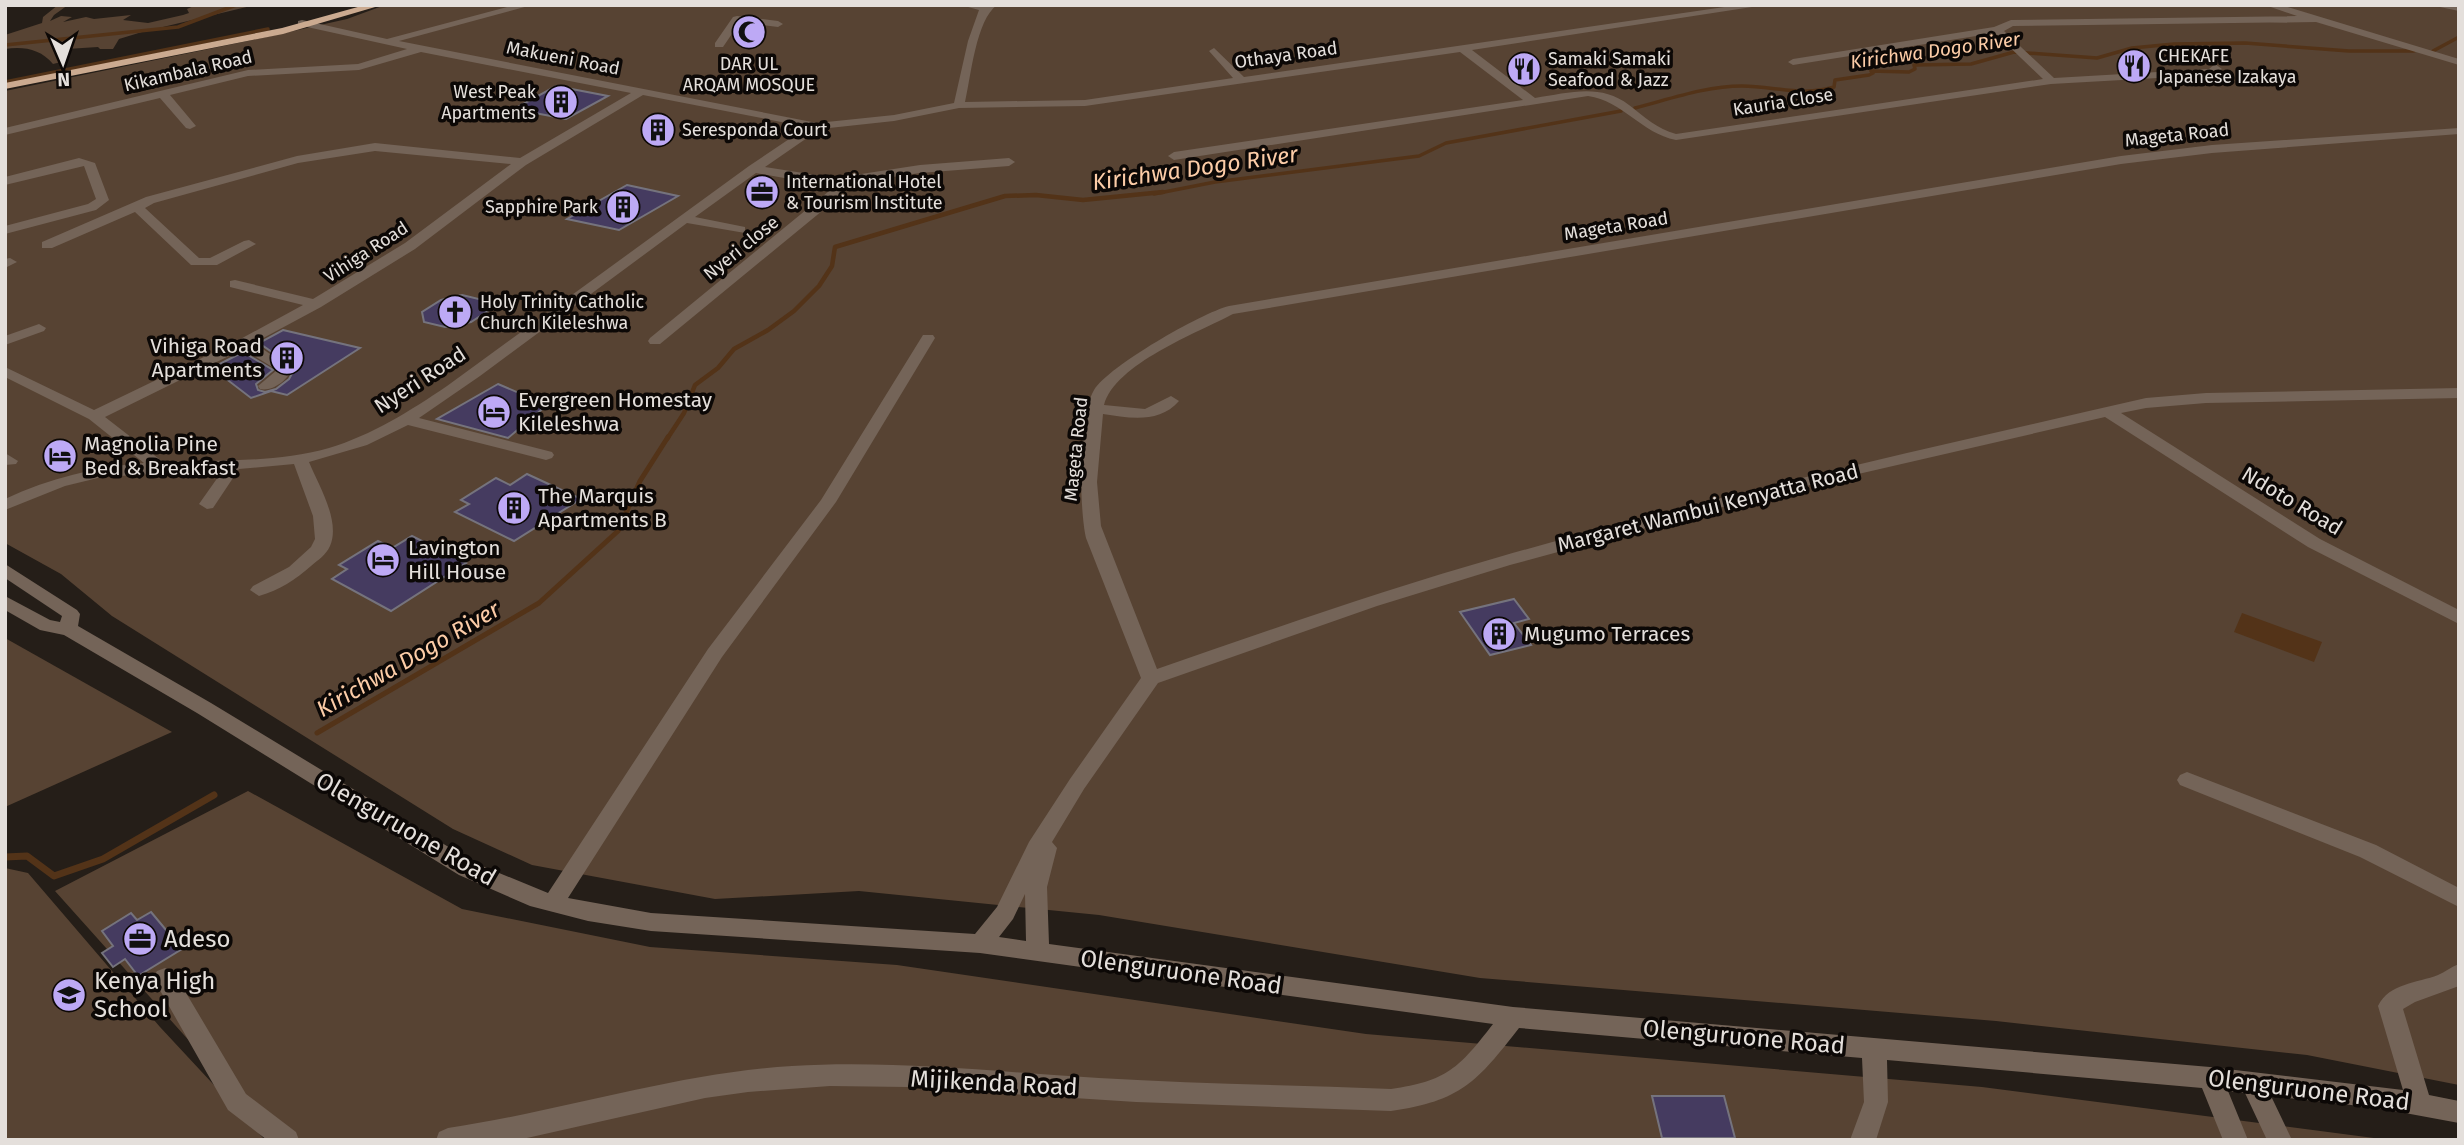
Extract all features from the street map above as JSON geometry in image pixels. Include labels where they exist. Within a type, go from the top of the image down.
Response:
[{"type":"main road","points":[[5,86],[283,31],[366,5]]},
{"type":"main road","points":[[185,50],[342,16],[377,5]]},
{"type":"street","points":[[387,41],[527,5]]},
{"type":"street","points":[[959,105],[973,41],[988,7],[966,5]]},
{"type":"street","name":"Othaya Road","points":[[817,126],[894,118],[959,105],[1069,104],[1760,5]]},
{"type":"street","points":[[2270,5],[2459,62]]},
{"type":"street","points":[[2443,5],[2459,8]]},
{"type":"street","points":[[283,31],[335,31],[334,24],[342,16]]},
{"type":"street","points":[[719,45],[737,19],[778,24]]},
{"type":"street","name":"Kauria Close","points":[[1793,62],[1997,30],[2004,24],[2018,22],[2320,19]]},
{"type":"street","name":"Makueni Road","points":[[310,23],[335,31],[817,126]]},
{"type":"street","points":[[1997,30],[2051,81]]},
{"type":"street","points":[[1461,47],[1533,102]]},
{"type":"street","points":[[2441,56],[2459,47]]},
{"type":"street","name":"Kikambala Road","points":[[5,132],[259,72],[370,65],[420,48]]},
{"type":"street","points":[[1214,51],[1241,80]]},
{"type":"street","name":"Kauria Close","points":[[1174,156],[1588,93],[1604,94],[1661,134],[1676,137],[2051,81],[2211,72],[2217,69],[2215,67]]},
{"type":"street","points":[[1161,77],[1170,90]]},
{"type":"street","name":"Vihiga Road","points":[[94,416],[316,304],[410,246],[522,162],[642,91]]},
{"type":"street","points":[[162,93],[190,126]]},
{"type":"street","name":"Nyeri Road","points":[[5,505],[32,492],[113,470],[300,459],[361,442],[404,419],[486,365],[752,169],[817,126]]},
{"type":"street","name":"Mageta Road","points":[[1152,678],[1095,538],[1088,514],[1087,492],[1097,409],[1101,391],[1122,370],[1229,310],[2155,155],[2459,131]]},
{"type":"street","points":[[47,245],[150,200],[297,160],[376,147],[522,162]]},
{"type":"street","points":[[5,181],[79,162],[89,163],[103,200],[92,207],[5,230]]},
{"type":"street","points":[[752,169],[835,182],[920,169],[1009,162]]},
{"type":"street","name":"Nyeri close","points":[[655,341],[835,194],[841,187],[835,182]]},
{"type":"street","points":[[137,207],[196,262],[212,262],[249,244]]},
{"type":"street","points":[[685,219],[740,230]]},
{"type":"street","points":[[235,284],[316,304]]},
{"type":"street","points":[[5,341],[39,328]]},
{"type":"street","points":[[553,903],[715,653],[828,502],[928,338]]},
{"type":"street","points":[[244,342],[285,369],[283,374],[265,386]]},
{"type":"street","points":[[5,371],[94,416],[159,467]]},
{"type":"street","name":"Margaret Wambui Kenyatta Road","points":[[1152,678],[1371,602],[1504,561],[1764,491],[2146,403],[2206,398],[2459,393]]},
{"type":"street","points":[[1097,409],[1147,414],[1159,412],[1171,401]]},
{"type":"street","name":"Ndoto Road","points":[[2108,412],[2314,543],[2459,618]]},
{"type":"street","points":[[404,419],[547,455]]},
{"type":"street","points":[[258,590],[272,586],[297,570],[322,546],[324,534],[321,516],[300,459]]},
{"type":"street","points":[[207,504],[235,464]]},
{"type":"street","name":"Nyeri Road","points":[[5,515],[60,484]]},
{"type":"street","points":[[5,570],[71,614],[68,629]]},
{"type":"street","name":"Olenguruone Road","points":[[5,602],[46,626],[68,629],[204,708],[467,869],[530,897],[553,903],[650,922],[980,944],[1513,1017],[2210,1078],[2418,1103],[2459,1112]]},
{"type":"street","points":[[980,944],[1005,914],[1037,848],[1111,732],[1152,678]]},
{"type":"street","points":[[2187,779],[2368,851],[2459,898]]},
{"type":"street","points":[[1038,953],[1036,887],[1052,828]]},
{"type":"street","points":[[2418,1103],[2390,1006],[2401,995],[2443,986],[2459,974]]},
{"type":"street","points":[[165,978],[237,1102],[287,1140]]},
{"type":"street","name":"Mijikenda Road","points":[[448,1140],[487,1135],[644,1100],[802,1076],[1391,1100],[1429,1094],[1456,1081],[1474,1067],[1513,1017]]},
{"type":"street","points":[[1863,1140],[1876,1102],[1874,1048]]},
{"type":"street","points":[[2210,1078],[2236,1140]]},
{"type":"street","points":[[2253,1084],[2280,1140]]},
{"type":"shaded area","points":[[58,5],[68,5],[50,21],[61,16],[72,17],[63,22],[86,17],[94,19],[131,15],[123,20],[148,23],[189,13],[187,9],[196,5],[255,5],[119,39],[113,49],[67,49],[61,54],[65,61],[53,64],[43,55],[31,50],[5,49],[5,35],[42,23],[43,17]]},
{"type":"shaded area","points":[[385,5],[2459,5],[2459,1085],[2307,1055],[1996,1021],[1480,978],[1099,915],[859,891],[715,899],[532,865],[453,829],[112,616],[61,574],[5,543],[5,91],[347,19]]},
{"type":"shaded area","points":[[2242,613],[2322,642],[2314,662],[2234,632]]},
{"type":"shaded area","points":[[5,638],[172,732],[5,807]]},
{"type":"shaded area","points":[[248,791],[462,909],[650,947],[897,965],[1366,1034],[1982,1087],[2389,1140],[278,1140],[55,891]]},
{"type":"shaded area","name":"Kenya High School","points":[[5,868],[28,873],[160,1027],[265,1140],[5,1140]]},
{"type":"building","name":"West Peak Apartments","points":[[556,86],[608,96],[566,119],[514,109]]},
{"type":"building","name":"Sapphire Park","points":[[627,185],[678,196],[619,230],[567,219]]},
{"type":"building","name":"Holy Trinity Catholic Church Kileleshwa","points":[[462,295],[483,300],[488,311],[471,322],[445,327],[424,322],[422,312],[441,300]]},
{"type":"building","name":"Vihiga Road Apartments","points":[[283,330],[360,348],[287,395],[271,391],[251,398],[212,368],[243,352],[273,370],[256,384],[258,390],[265,392],[276,389],[289,379],[295,368],[259,343]]},
{"type":"building","name":"Evergreen Homestay Kileleshwa","points":[[498,384],[547,405],[508,438],[437,419]]},
{"type":"building","name":"The Marquis Apartments B","points":[[527,474],[581,499],[514,541],[455,512],[469,504],[461,500],[496,478],[510,485]]},
{"type":"building","points":[[412,536],[466,563],[391,611],[332,579],[347,569],[339,565],[378,541],[392,548]]},
{"type":"building","name":"Mugumo Terraces","points":[[1514,599],[1529,619],[1514,623],[1531,645],[1490,655],[1460,612]]},
{"type":"building","name":"Adeso","points":[[151,912],[182,949],[138,976],[125,959],[113,967],[102,953],[113,946],[102,931],[131,913],[137,920]]},
{"type":"building","points":[[1652,1096],[1724,1096],[1735,1138],[1662,1138]]},
{"type":"waterway","points":[[5,45],[178,27],[236,5]]},
{"type":"waterway","points":[[5,82],[268,29]]},
{"type":"waterway","name":"Kirichwa Dogo River","points":[[2433,51],[2459,37]]},
{"type":"waterway","name":"Kirichwa Dogo River","points":[[1635,108],[1715,88],[1754,86],[1799,91],[1822,90],[1834,87],[1835,80],[1869,75],[1873,73],[1871,71],[1909,72],[1915,69],[1914,65],[1971,64],[2014,52],[2097,58],[2132,48],[2174,44],[2245,43],[2349,51],[2414,51]]},
{"type":"waterway","name":"Kirichwa Dogo River","points":[[1154,194],[1215,182],[1419,156],[1446,143],[1621,111]]},
{"type":"waterway","name":"Kirichwa Dogo River","points":[[667,439],[684,413],[695,385],[718,368],[734,349],[768,330],[794,311],[819,286],[832,266],[835,247],[1005,196],[1036,195],[1083,200],[1163,192]]},
{"type":"waterway","name":"Kirichwa Dogo River","points":[[317,733],[539,603],[618,531],[640,481],[668,437]]},
{"type":"waterway","name":"Kirichwa Dogo River","points":[[5,857],[27,856],[54,876],[103,859],[214,795]]},
{"type":"place","name":"DAR UL ARQAM MOSQUE","points":[[749,32]]},
{"type":"place","name":"CHEKAFE Japanese Izakaya","points":[[2134,66]]},
{"type":"place","name":"Samaki Samaki Seafood & Jazz","points":[[1524,69]]},
{"type":"place","name":"West Peak Apartments","points":[[561,102]]},
{"type":"place","name":"Seresponda Court","points":[[658,130]]},
{"type":"place","name":"International Hotel & Tourism Institute","points":[[762,192]]},
{"type":"place","name":"Sapphire Park","points":[[623,207]]},
{"type":"place","name":"Holy Trinity Catholic Church Kileleshwa","points":[[455,312]]},
{"type":"place","name":"Vihiga Road Apartments","points":[[287,358]]},
{"type":"place","name":"Evergreen Homestay Kileleshwa","points":[[494,412]]},
{"type":"place","name":"Magnolia Pine Bed & Breakfast","points":[[60,456]]},
{"type":"place","name":"The Marquis Apartments B","points":[[514,508]]},
{"type":"place","name":"Lavington Hill House","points":[[383,560]]},
{"type":"place","name":"Mugumo Terraces","points":[[1499,634]]},
{"type":"place","name":"Adeso","points":[[140,939]]},
{"type":"place","name":"Kenya High School","points":[[69,995]]}]
